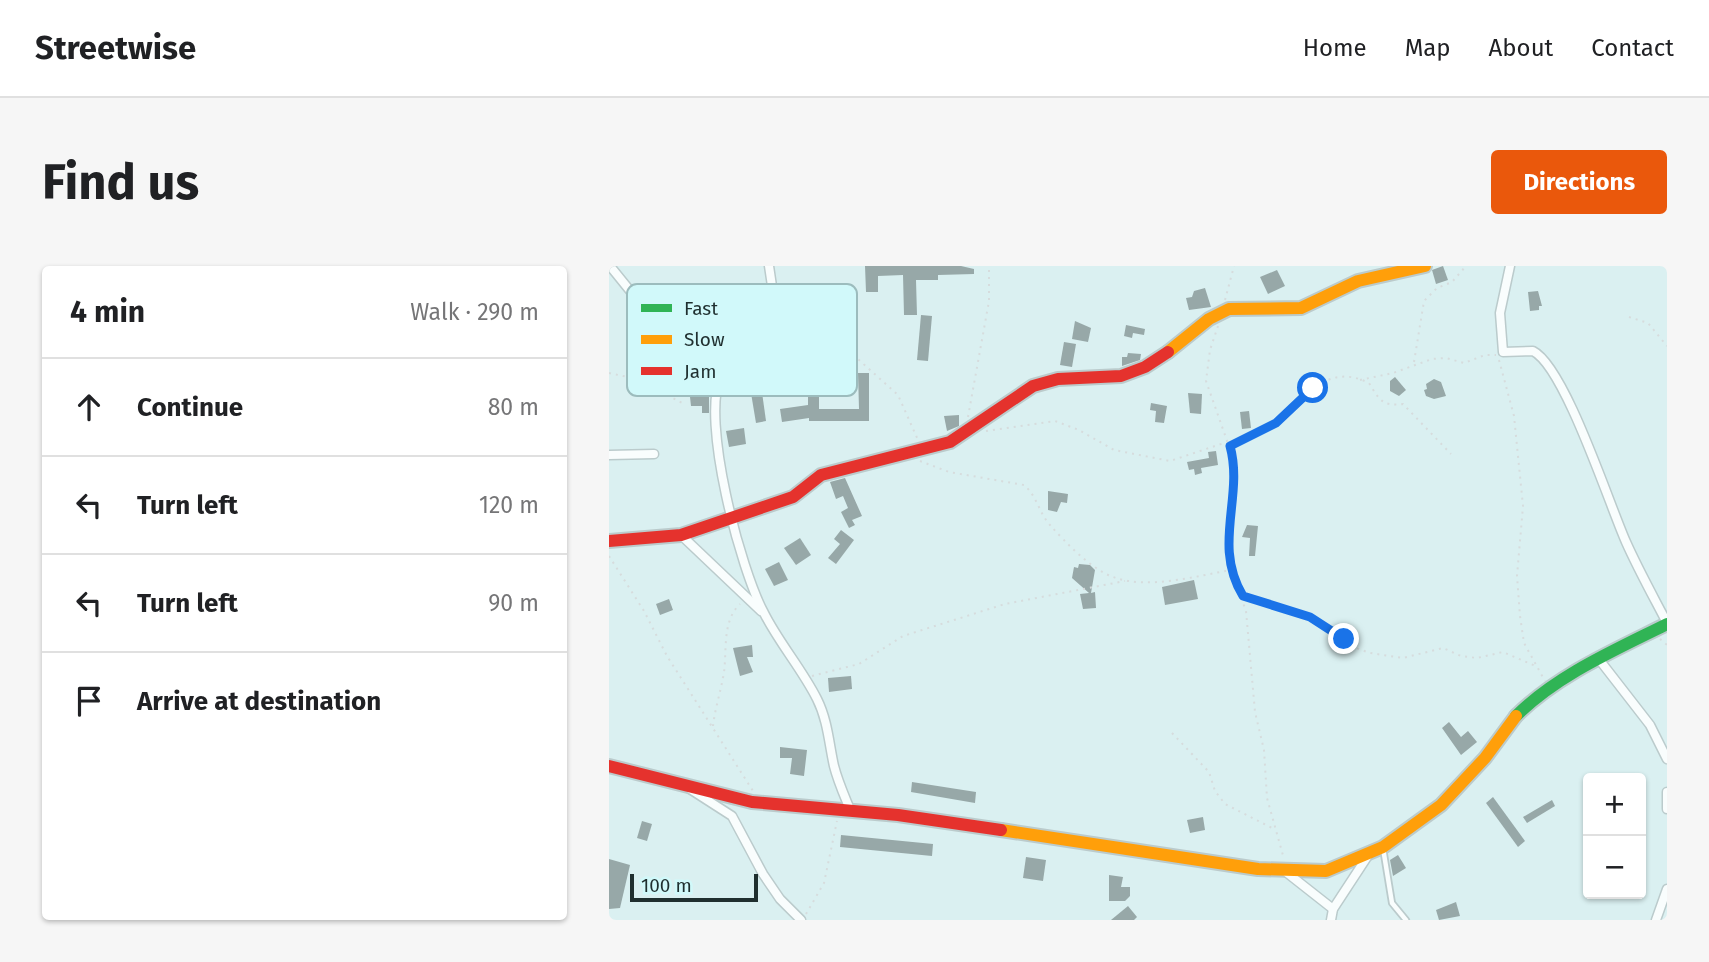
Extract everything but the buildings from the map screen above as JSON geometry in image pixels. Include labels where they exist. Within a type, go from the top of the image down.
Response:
[{"type":"street","points":[[610,266],[627,286]]},
{"type":"street","points":[[769,266],[772,284]]},
{"type":"street","points":[[609,541],[681,535],[793,498],[821,475],[922,451],[966,434],[1005,401],[1034,385],[1052,379],[1113,378],[1153,363],[1222,311],[1258,306],[1296,309],[1310,306],[1336,290],[1354,283],[1425,266]]},
{"type":"street","points":[[609,766],[761,803],[1009,830],[1258,869],[1326,871],[1383,847],[1441,805],[1485,758],[1505,727],[1548,689],[1598,658],[1667,624],[1626,542],[1573,409],[1549,364],[1533,351],[1503,352],[1500,313],[1510,266]]},
{"type":"street","points":[[716,396],[716,418],[731,519],[740,557],[763,613],[822,711],[846,811]]},
{"type":"street","points":[[609,455],[654,454]]},
{"type":"street","points":[[681,535],[763,613]]},
{"type":"street","points":[[1598,658],[1650,725],[1667,759]]},
{"type":"street","points":[[679,782],[732,816],[763,874],[780,899],[802,920]]},
{"type":"street","points":[[1667,792],[1667,808]]},
{"type":"street","points":[[1331,920],[1333,909],[1369,854]]},
{"type":"street","points":[[1285,870],[1333,909]]},
{"type":"street","points":[[1656,920],[1667,889]]},
{"type":"lane","points":[[1383,847],[1392,902],[1406,920]]},
{"type":"path","points":[[989,266],[989,301],[966,434],[1055,421],[1079,429],[1114,450],[1170,461],[1229,441]]},
{"type":"path","points":[[1234,266],[1210,350],[1206,380],[1229,441],[1234,468],[1227,530],[1231,570],[1243,596],[1255,712],[1264,750],[1270,812],[1283,846],[1285,870]]},
{"type":"path","points":[[1414,363],[1424,302],[1437,288],[1452,282],[1466,266]]},
{"type":"path","points":[[1629,317],[1648,323],[1667,346]]},
{"type":"path","points":[[1360,380],[1393,373],[1414,363],[1446,358],[1464,363],[1492,354],[1499,358],[1514,416],[1523,506],[1517,576],[1520,616],[1524,643],[1540,669],[1548,689]]},
{"type":"path","points":[[857,358],[898,395],[922,451]]},
{"type":"path","points":[[609,373],[627,377]]},
{"type":"path","points":[[1230,446],[1276,423],[1322,382],[1334,378],[1369,383],[1381,402],[1403,404],[1451,454]]},
{"type":"path","points":[[669,396],[684,404]]},
{"type":"path","points":[[898,457],[915,459],[949,472],[1024,485],[1032,492],[1047,522],[1058,533],[1103,572],[1130,580]]},
{"type":"path","points":[[609,556],[712,729],[761,803]]},
{"type":"path","points":[[804,678],[859,664],[903,636],[1005,604],[1130,580],[1163,581],[1231,570]]},
{"type":"path","points":[[1243,596],[1310,617],[1356,648],[1370,653],[1403,658],[1443,648],[1461,656],[1477,658],[1503,652],[1540,669]]},
{"type":"path","points":[[712,729],[730,619],[737,605],[746,599]]},
{"type":"path","points":[[1172,733],[1209,772],[1215,792],[1225,804],[1275,829]]},
{"type":"path","points":[[802,920],[824,883],[829,845],[846,811]]},
{"type":"traffic: fast","points":[[1516,716],[1532,701],[1568,676],[1667,624]]},
{"type":"traffic: slow","points":[[1168,352],[1209,319],[1229,309],[1301,308],[1358,281],[1425,266]]},
{"type":"traffic: slow","points":[[1001,830],[1258,869],[1326,871],[1383,847],[1441,805],[1485,758],[1516,716]]},
{"type":"traffic: jam","points":[[609,541],[681,535],[793,497],[821,475],[950,442],[1033,386],[1058,379],[1121,376],[1145,367],[1168,352]]},
{"type":"traffic: jam","points":[[609,766],[752,802],[898,815],[1001,830]]},
{"type":"route","points":[[1313,388],[1276,423],[1230,446],[1234,468],[1227,530],[1228,547],[1231,570],[1243,596],[1310,617],[1344,639]]}]
